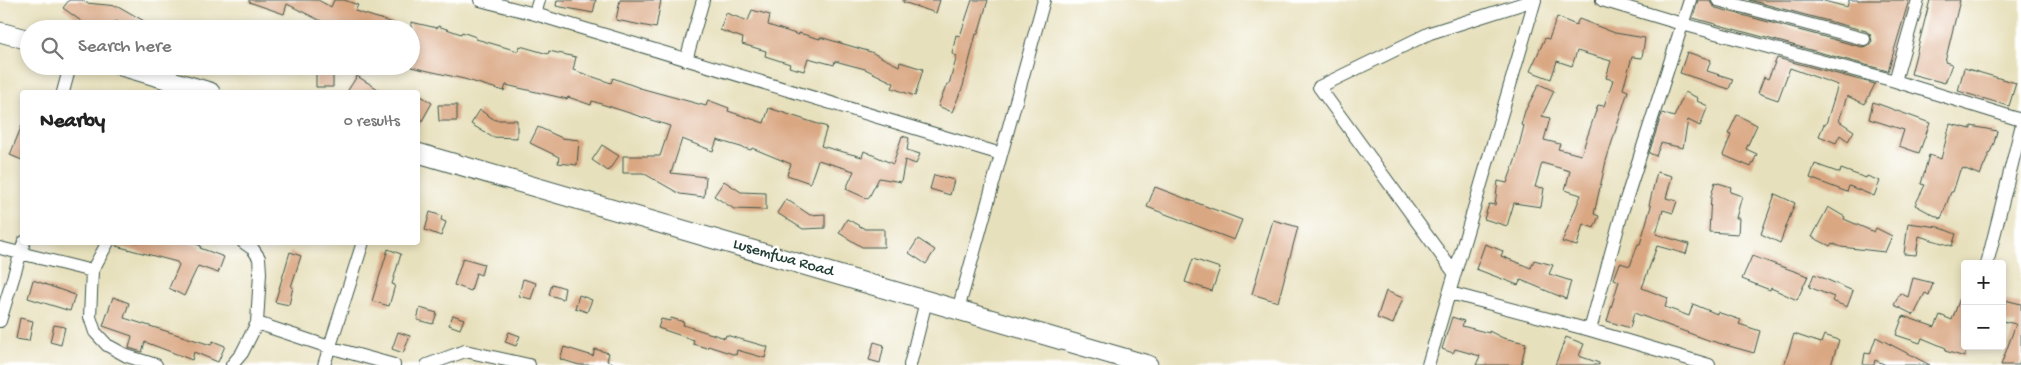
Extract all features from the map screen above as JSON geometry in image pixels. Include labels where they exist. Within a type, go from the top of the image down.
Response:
[{"type":"street","points":[[480,0],[535,14],[1001,154]]},
{"type":"street","points":[[535,14],[539,0]]},
{"type":"street","points":[[686,60],[703,0]]},
{"type":"street","points":[[958,310],[1044,0]]},
{"type":"street","points":[[1428,365],[1534,0]]},
{"type":"street","points":[[1455,274],[1319,87],[1430,33],[1534,0]]},
{"type":"street","points":[[1602,0],[1682,24],[1895,81],[2021,120]]},
{"type":"street","points":[[1590,330],[1623,209],[1690,0]]},
{"type":"street","points":[[1718,0],[1864,39]]},
{"type":"street","points":[[1895,81],[1918,0]]},
{"type":"street","points":[[0,32],[20,38]]},
{"type":"street","points":[[64,90],[68,75]]},
{"type":"street","points":[[152,75],[203,90]]},
{"type":"street","points":[[1988,260],[2021,128]]},
{"type":"street","name":"Lusemfwa Road","points":[[420,154],[1148,365]]},
{"type":"street","points":[[106,245],[92,271],[90,317],[95,332],[107,345],[127,356],[156,365]]},
{"type":"street","points":[[232,365],[242,353],[257,323],[260,273],[258,258],[253,249],[247,245]]},
{"type":"street","points":[[324,365],[362,245]]},
{"type":"street","points":[[0,248],[22,249],[92,271]]},
{"type":"street","points":[[0,321],[22,249]]},
{"type":"street","points":[[1450,293],[1590,330],[1709,365]]},
{"type":"street","points":[[910,365],[926,301]]},
{"type":"street","points":[[257,323],[329,347],[394,365]]},
{"type":"street","points":[[427,365],[465,351],[529,365]]},
{"type":"building","points":[[69,0],[82,0],[86,3],[118,6],[142,20],[80,20],[63,8]]},
{"type":"building","points":[[249,0],[318,0],[331,7],[334,0],[344,0],[358,5],[355,11],[384,20],[319,20],[287,4],[284,14],[249,2]]},
{"type":"building","points":[[557,0],[596,0],[593,13],[556,6]]},
{"type":"building","points":[[620,0],[661,0],[656,28],[616,20]]},
{"type":"building","points":[[903,0],[940,0],[936,13],[903,2]]},
{"type":"building","points":[[972,0],[988,0],[978,34],[976,34],[963,86],[952,112],[938,106],[947,84],[949,84],[957,56],[952,54],[956,35],[960,36]]},
{"type":"building","points":[[1698,0],[1710,0],[1716,8],[1862,47],[1869,45],[1872,41],[1870,34],[1866,31],[1749,0],[1820,0],[1847,7],[1849,0],[1909,0],[1888,71],[1693,18]]},
{"type":"building","points":[[1930,0],[1960,0],[1945,62],[1952,64],[1945,83],[1911,74]]},
{"type":"building","points":[[752,10],[770,15],[768,25],[799,35],[799,33],[820,39],[820,37],[871,52],[899,66],[900,62],[923,69],[915,96],[892,88],[894,83],[865,69],[835,61],[834,65],[808,58],[804,71],[789,67],[790,64],[765,56],[766,51],[742,44],[743,38],[720,30],[726,13],[748,21]]},
{"type":"building","points":[[1557,17],[1576,25],[1579,19],[1615,33],[1645,38],[1642,58],[1632,57],[1623,89],[1628,91],[1606,161],[1594,214],[1599,216],[1594,228],[1583,224],[1577,246],[1562,242],[1581,195],[1565,190],[1570,171],[1542,163],[1535,187],[1544,188],[1541,207],[1514,203],[1507,226],[1484,219],[1489,204],[1495,205],[1498,181],[1507,183],[1524,126],[1521,125],[1525,111],[1539,84],[1554,91],[1542,116],[1550,118],[1544,140],[1560,144],[1558,149],[1581,155],[1598,105],[1604,106],[1613,80],[1606,78],[1611,61],[1577,51],[1572,66],[1557,61],[1551,79],[1530,71],[1545,38],[1549,39]]},
{"type":"building","points":[[420,24],[437,28],[438,26],[461,34],[462,32],[476,37],[476,39],[518,51],[520,46],[548,54],[549,51],[576,57],[573,70],[611,83],[613,78],[640,88],[706,106],[708,100],[729,108],[728,111],[764,123],[769,108],[827,127],[821,146],[862,157],[864,151],[893,164],[902,136],[909,138],[907,150],[920,154],[916,164],[905,160],[901,182],[879,178],[868,199],[846,189],[854,171],[818,160],[810,183],[787,175],[791,164],[752,148],[751,150],[717,140],[713,151],[682,139],[671,173],[706,177],[704,197],[680,194],[643,173],[623,173],[623,156],[660,156],[670,126],[592,101],[591,105],[568,97],[567,99],[506,85],[504,91],[420,69]]},
{"type":"building","points":[[1687,52],[1711,60],[1707,71],[1733,79],[1729,89],[1680,73]]},
{"type":"building","points":[[1777,58],[1875,84],[1865,104],[1847,96],[1839,121],[1854,131],[1848,141],[1840,135],[1836,143],[1819,136],[1824,124],[1826,124],[1838,85],[1790,68],[1778,100],[1758,93],[1764,77],[1768,79]]},
{"type":"building","points":[[1964,68],[2016,83],[2009,106],[1958,91]]},
{"type":"building","points":[[316,75],[333,75],[333,87],[316,87]]},
{"type":"building","points":[[357,76],[380,90],[348,90]]},
{"type":"building","points":[[1685,92],[1698,98],[1697,101],[1708,106],[1700,126],[1688,120],[1683,148],[1661,143],[1656,156],[1649,153],[1662,113],[1674,117]]},
{"type":"building","points":[[420,95],[432,103],[420,124]]},
{"type":"building","points":[[1873,102],[1930,123],[1919,153],[1899,146],[1904,130],[1869,119]]},
{"type":"building","points":[[438,105],[457,105],[457,121],[439,121]]},
{"type":"building","points":[[480,110],[495,120],[517,120],[517,138],[492,137],[471,124]]},
{"type":"building","points":[[1737,115],[1757,125],[1746,149],[1757,154],[1751,167],[1723,155],[1731,135],[1728,134]]},
{"type":"building","points":[[1950,124],[1971,129],[1971,126],[1997,131],[1994,143],[1980,175],[1963,168],[1960,170],[1941,219],[1915,205],[1925,185],[1921,184],[1929,155],[1941,159]]},
{"type":"building","points":[[538,127],[562,138],[579,140],[577,165],[558,163],[559,157],[530,143]]},
{"type":"building","points":[[20,130],[20,159],[10,155]]},
{"type":"building","points":[[602,145],[619,156],[608,171],[592,160]]},
{"type":"building","points":[[1815,164],[1840,173],[1841,169],[1880,181],[1874,196],[1849,186],[1847,192],[1810,178]]},
{"type":"building","points":[[1657,172],[1672,176],[1666,198],[1677,201],[1673,213],[1663,210],[1656,234],[1689,244],[1686,254],[1657,246],[1642,288],[1668,298],[1665,307],[1689,316],[1693,304],[1717,314],[1717,312],[1741,320],[1739,324],[1760,331],[1754,353],[1708,340],[1634,313],[1630,328],[1607,321],[1619,281],[1614,279],[1620,263],[1630,266],[1638,244],[1640,244],[1651,206],[1649,205]]},
{"type":"building","points":[[934,175],[954,180],[950,195],[930,189]]},
{"type":"building","points":[[724,181],[741,192],[766,193],[766,210],[734,209],[714,196]]},
{"type":"building","points":[[1715,182],[1731,187],[1730,192],[1742,196],[1736,218],[1739,218],[1738,234],[1709,232],[1711,196]]},
{"type":"building","points":[[1155,187],[1242,220],[1234,240],[1147,207]]},
{"type":"building","points":[[1775,194],[1795,203],[1780,243],[1761,234]]},
{"type":"building","points":[[786,199],[810,215],[825,214],[825,228],[803,229],[777,213]]},
{"type":"building","points":[[1828,207],[1845,217],[1844,219],[1874,232],[1876,228],[1892,236],[1885,252],[1841,247],[1832,243],[1830,246],[1812,237]]},
{"type":"building","points":[[430,212],[442,216],[441,220],[446,222],[441,236],[425,230]]},
{"type":"building","points":[[847,219],[865,229],[884,229],[884,247],[862,247],[839,233]]},
{"type":"building","points":[[1273,220],[1298,227],[1278,302],[1252,294]]},
{"type":"building","points":[[1908,223],[1938,227],[1956,234],[1952,246],[1919,236],[1916,255],[1904,254]]},
{"type":"building","points":[[918,239],[935,250],[926,264],[909,253]]},
{"type":"building","points":[[1485,244],[1503,251],[1501,256],[1531,268],[1534,260],[1553,265],[1549,274],[1571,281],[1566,299],[1521,280],[1518,285],[1476,269]]},
{"type":"building","points":[[198,245],[201,246],[200,248],[224,257],[218,273],[198,266],[184,296],[169,288],[179,265],[177,262],[116,246]]},
{"type":"building","points":[[388,249],[401,254],[392,284],[395,285],[389,306],[372,301]]},
{"type":"building","points":[[290,252],[301,256],[291,287],[293,287],[289,305],[275,302]]},
{"type":"building","points":[[1752,256],[1808,276],[1797,300],[1771,288],[1770,290],[1742,279]]},
{"type":"building","points":[[463,258],[484,264],[481,275],[476,273],[471,291],[454,285]]},
{"type":"building","points":[[1193,259],[1220,268],[1212,291],[1185,282]]},
{"type":"building","points":[[1814,274],[1853,291],[1847,307],[1832,301],[1834,297],[1809,287]]},
{"type":"building","points":[[1913,278],[1933,283],[1929,295],[1925,293],[1914,315],[1894,305],[1900,293],[1908,297]]},
{"type":"building","points":[[523,279],[536,283],[531,299],[519,296]]},
{"type":"building","points":[[33,280],[75,295],[70,311],[28,298]]},
{"type":"building","points":[[552,284],[565,288],[563,299],[549,295]]},
{"type":"building","points":[[1386,291],[1403,298],[1393,324],[1377,318]]},
{"type":"building","points":[[579,295],[592,300],[587,312],[575,308]]},
{"type":"building","points":[[1961,295],[1961,350],[1965,350],[1965,357],[1945,351],[1946,348],[1922,338],[1920,343],[1896,335],[1903,316],[1935,327],[1940,315],[1952,320]]},
{"type":"building","points":[[113,297],[129,303],[124,318],[211,345],[213,341],[225,346],[218,362],[194,352],[192,360],[145,342],[142,352],[129,348],[132,336],[103,326]]},
{"type":"building","points":[[2006,300],[2021,304],[2021,358],[2019,365],[2001,365],[2016,324],[2006,322]]},
{"type":"building","points":[[420,308],[437,313],[433,324],[417,320]]},
{"type":"building","points":[[453,315],[464,319],[460,329],[449,325]]},
{"type":"building","points":[[1452,317],[1464,321],[1462,326],[1489,333],[1489,331],[1503,338],[1526,343],[1521,365],[1476,365],[1480,356],[1455,349],[1453,353],[1442,349]]},
{"type":"building","points":[[20,318],[33,321],[29,341],[16,339]]},
{"type":"building","points":[[671,318],[684,322],[683,325],[725,338],[726,335],[768,347],[765,358],[737,350],[736,355],[708,346],[707,348],[693,344],[694,340],[658,328],[661,319],[670,321]]},
{"type":"building","points":[[54,325],[65,327],[61,345],[50,342]]},
{"type":"building","points":[[398,332],[410,336],[403,353],[392,349]]},
{"type":"building","points":[[509,332],[520,336],[516,346],[505,342]]},
{"type":"building","points":[[1794,334],[1821,343],[1824,335],[1839,340],[1831,365],[1784,365]]},
{"type":"building","points":[[1566,337],[1584,344],[1579,356],[1599,363],[1599,365],[1555,365]]},
{"type":"building","points":[[1876,337],[1930,365],[1886,365],[1875,360],[1874,365],[1863,365],[1865,353],[1870,354]]},
{"type":"building","points":[[874,342],[884,345],[880,363],[869,360]]},
{"type":"building","points":[[564,347],[593,356],[595,349],[609,353],[607,361],[612,362],[612,365],[579,365],[560,359]]}]
